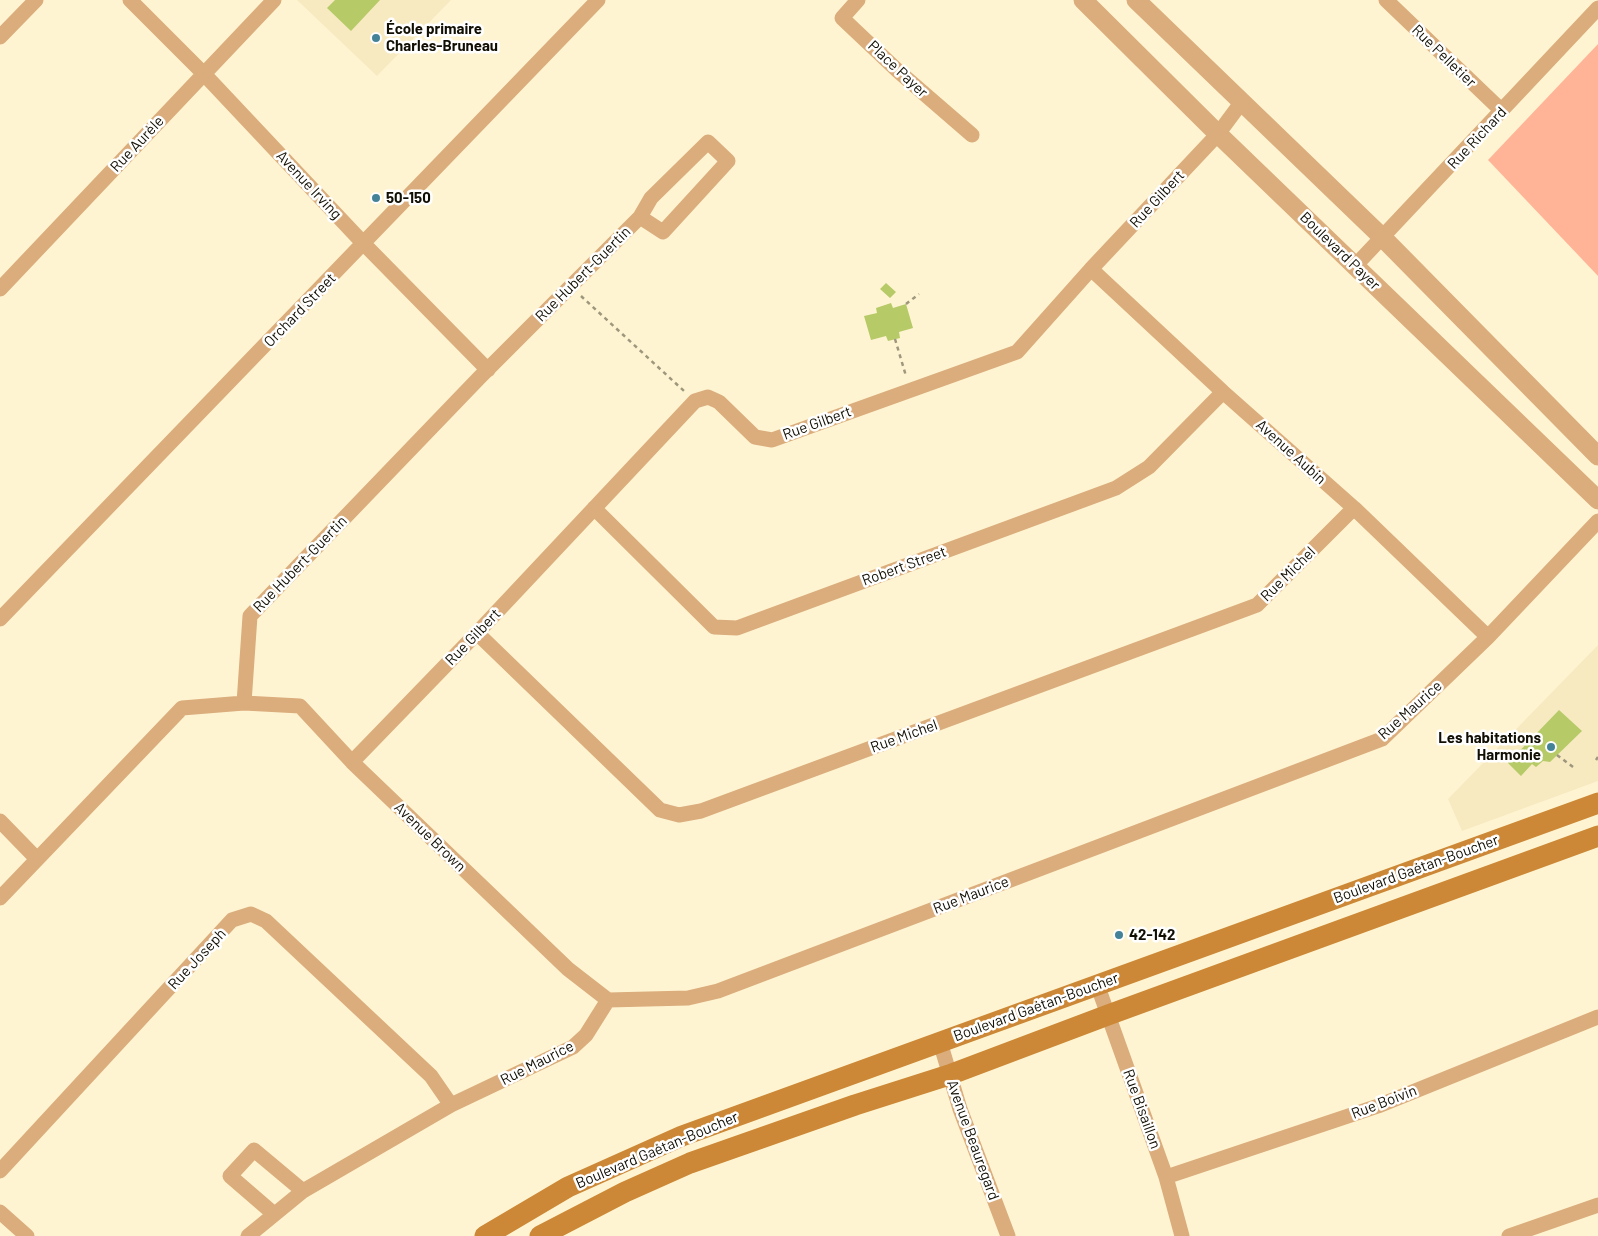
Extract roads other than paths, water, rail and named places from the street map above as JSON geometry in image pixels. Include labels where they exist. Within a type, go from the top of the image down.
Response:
[{"type":"main road","name":"Boulevard Gaétan-Boucher","points":[[485,1236],[568,1187],[682,1136],[1598,803]]},
{"type":"main road","name":"Boulevard Gaétan-Boucher","points":[[540,1236],[624,1192],[690,1163],[855,1104],[949,1075],[1598,836]]},
{"type":"main road","points":[[1499,839],[1510,868]]},
{"type":"street","points":[[0,37],[36,0]]},
{"type":"street","name":"Avenue Irving","points":[[130,0],[204,74],[364,244],[488,370]]},
{"type":"street","name":"Rue Aurèle","points":[[0,289],[274,0]]},
{"type":"street","name":"Orchard Street","points":[[0,619],[598,0]]},
{"type":"street","name":"Place Payer","points":[[858,0],[842,18],[898,71],[972,136]]},
{"type":"street","name":"Boulevard Payer","points":[[1082,0],[1218,134],[1598,500]]},
{"type":"street","points":[[1136,0],[1382,237],[1598,456]]},
{"type":"street","name":"Rue Pelletier","points":[[1386,0],[1502,111]]},
{"type":"street","name":"Rue Richard","points":[[1356,266],[1598,8]]},
{"type":"street","name":"Rue Gilbert","points":[[352,762],[477,633],[695,401],[708,397],[719,402],[756,437],[772,440],[1017,352],[1091,269],[1218,134],[1241,103]]},
{"type":"street","name":"Rue Hubert-Guertin","points":[[244,702],[250,616],[488,370],[640,217],[651,198],[708,142],[728,161],[663,232],[640,217]]},
{"type":"street","name":"Avenue Aubin","points":[[1091,269],[1223,392],[1354,508],[1488,637]]},
{"type":"street","name":"Robert Street","points":[[594,508],[714,627],[737,628],[1116,488],[1149,467],[1223,392]]},
{"type":"street","name":"Rue Michel","points":[[477,633],[660,810],[679,815],[701,811],[1257,605],[1354,508]]},
{"type":"street","name":"Rue Maurice","points":[[248,1236],[303,1191],[451,1104],[573,1047],[586,1035],[608,1000],[688,998],[718,992],[1382,739],[1488,637],[1598,521]]},
{"type":"street","points":[[0,898],[182,708],[244,702]]},
{"type":"street","name":"Avenue Brown","points":[[244,702],[300,706],[352,762],[568,969],[608,1000]]},
{"type":"street","points":[[0,821],[38,859]]},
{"type":"street","name":"Rue Joseph","points":[[0,1171],[232,920],[251,914],[266,921],[431,1076],[451,1104]]},
{"type":"street","name":"Rue Bisaillon","points":[[1096,984],[1166,1177],[1182,1236]]},
{"type":"street","name":"Rue Boivin","points":[[1166,1177],[1378,1106],[1598,1017]]},
{"type":"street","name":"Avenue Beauregard","points":[[940,1042],[960,1109],[1008,1236]]},
{"type":"street","points":[[274,1214],[230,1176],[254,1150],[303,1191]]},
{"type":"street","points":[[1509,1236],[1598,1205]]},
{"type":"street","points":[[0,1212],[26,1236]]},
{"type":"place","name":"École primaire Charles-Bruneau","points":[[376,38]]},
{"type":"place","name":"50-150","points":[[376,198]]},
{"type":"place","name":"Les habitations Harmonie","points":[[1551,747]]},
{"type":"place","name":"42-142","points":[[1119,935]]}]
